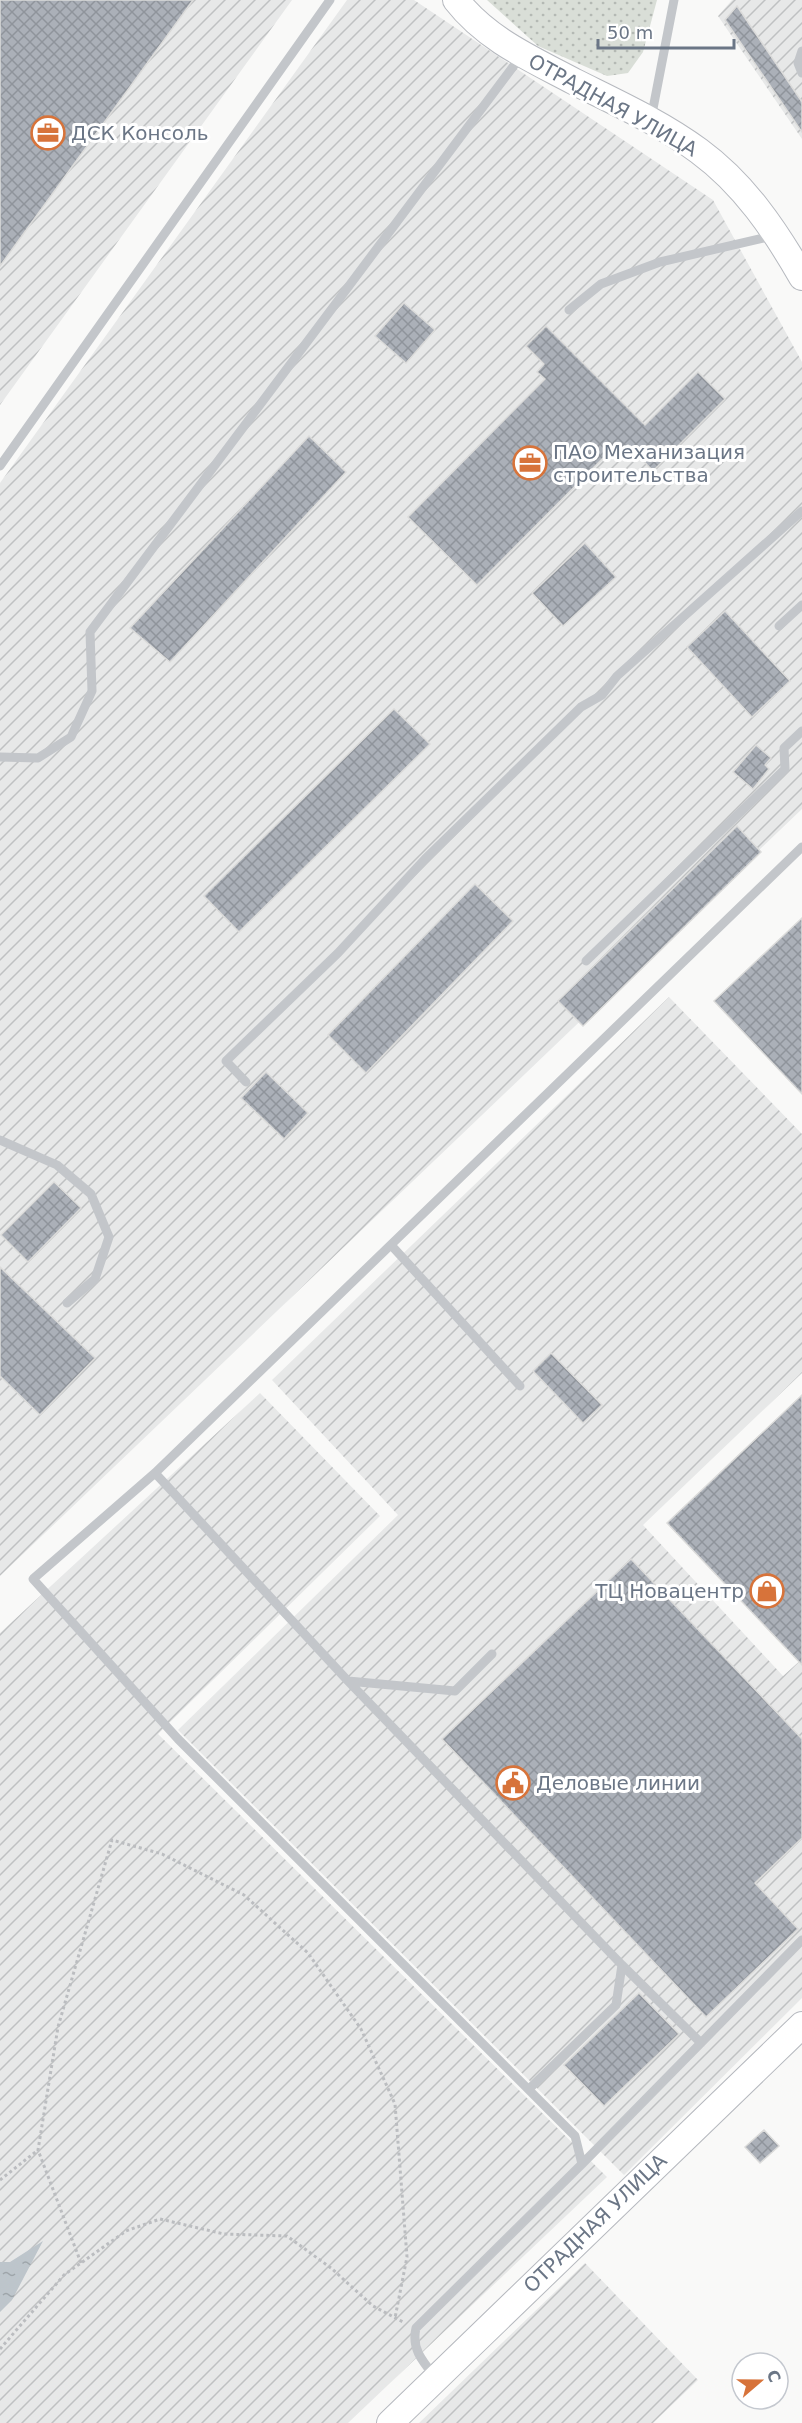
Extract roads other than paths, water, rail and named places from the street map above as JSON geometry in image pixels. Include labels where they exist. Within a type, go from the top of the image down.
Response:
[{"type":"main road","name":"ОТРАДНАЯ УЛИЦА","points":[[456,0],[467,14],[501,43],[651,121],[699,151],[739,186],[777,235],[802,277]]},
{"type":"main road","name":"ОТРАДНАЯ УЛИЦА","points":[[390,2423],[802,2025]]},
{"type":"lane","points":[[0,466],[330,0]]},
{"type":"lane","points":[[651,121],[674,0]]},
{"type":"lane","points":[[802,51],[798,63],[802,73]]},
{"type":"lane","points":[[0,757],[38,758],[71,737],[92,691],[90,632],[523,54]]},
{"type":"lane","points":[[569,310],[601,284],[660,262],[777,235]]},
{"type":"lane","points":[[246,1082],[226,1061],[338,953],[425,859],[581,707],[602,695],[617,676],[802,511]]},
{"type":"lane","points":[[779,626],[802,605]]},
{"type":"lane","points":[[586,961],[785,769],[784,748],[802,731]]},
{"type":"lane","points":[[582,2164],[575,2136],[178,1739],[33,1579],[155,1473],[802,848]]},
{"type":"lane","points":[[0,1140],[57,1166],[91,1194],[110,1237],[95,1279],[67,1303]]},
{"type":"lane","points":[[391,1245],[520,1386]]},
{"type":"lane","points":[[155,1473],[348,1680],[622,1965],[701,2043]]},
{"type":"lane","points":[[348,1680],[455,1691],[492,1654]]},
{"type":"lane","points":[[436,2378],[417,2353],[414,2339],[416,2328],[582,2164],[802,1940]]},
{"type":"lane","points":[[529,2090],[616,2005],[622,1965]]},
{"type":"water","points":[[43,2241],[12,2300],[0,2312],[0,2262],[10,2262]]},
{"type":"place","name":"ДСК Консоль","points":[[48,133]]},
{"type":"place","name":"ПАО Механизация строительства","points":[[530,463]]},
{"type":"place","name":"ТЦ Новацентр","points":[[767,1591]]},
{"type":"place","name":"Деловые линии","points":[[513,1783]]}]
